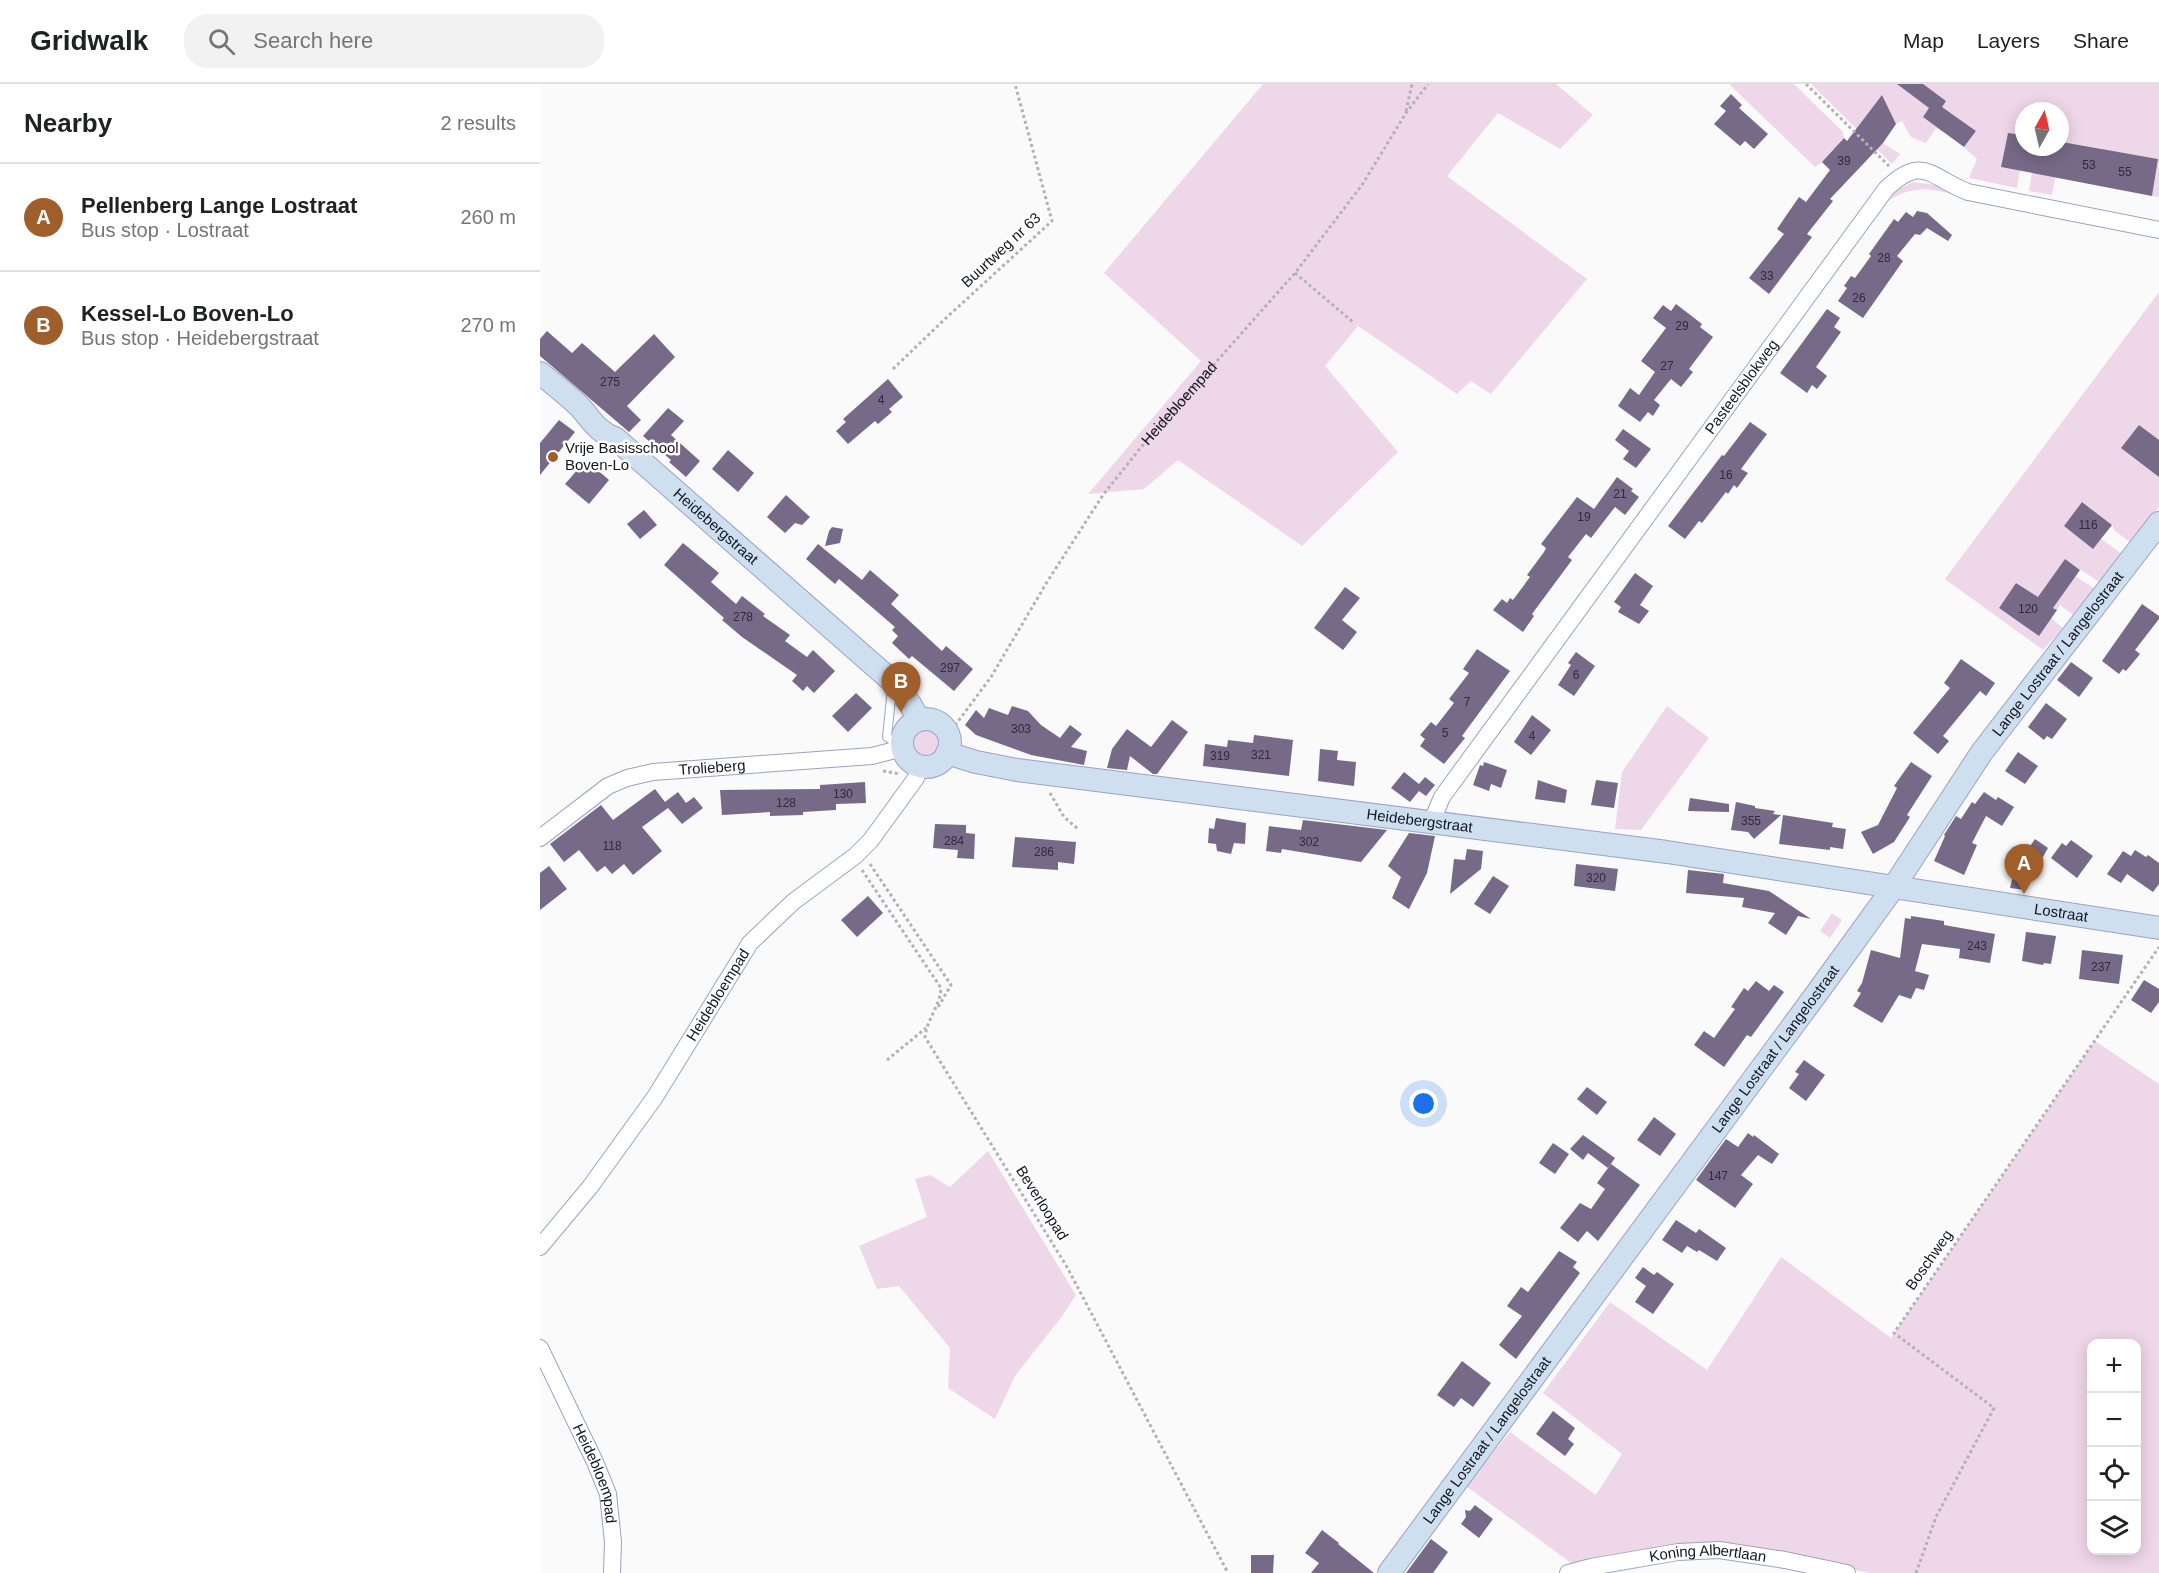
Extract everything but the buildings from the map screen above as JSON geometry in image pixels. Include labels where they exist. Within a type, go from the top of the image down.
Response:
[{"type":"street","points":[[1899,176],[1911,171],[1924,171],[1968,192],[2159,230]]},
{"type":"street","name":"Pasteelsblokweg","points":[[1432,821],[1442,797],[1880,197],[1899,176]]},
{"type":"street","name":"Heidebergstraat","points":[[540,373],[582,409],[586,417],[602,431],[615,438],[892,682],[910,704],[919,720],[932,720],[939,723],[948,744],[986,764],[1047,774],[1667,852],[1893,888]]},
{"type":"street","name":"Lange Lostraat / Langelostraat","points":[[1389,1573],[1893,888],[1982,752],[2159,523]]},
{"type":"street","points":[[919,720],[905,732],[903,748],[909,759],[919,766],[936,765],[942,760],[948,744]]},
{"type":"street","name":"Trolieberg","points":[[540,838],[608,786],[627,778],[653,772],[872,756],[903,748]]},
{"type":"street","name":"Heidebloempad","points":[[540,1247],[590,1187],[655,1097],[750,943],[793,902],[858,853],[871,840],[916,778],[919,766]]},
{"type":"street","name":"Lostraat","points":[[1893,888],[2159,928]]},
{"type":"street","name":"Heidebloempad","points":[[540,1348],[608,1494],[613,1542],[612,1573]]},
{"type":"street","name":"Koning Albertlaan","points":[[1568,1573],[1678,1552],[1719,1550],[1785,1560],[1847,1573]]},
{"type":"lane","points":[[892,682],[887,737],[903,748]]},
{"type":"path","name":"Buurtweg nr 63","points":[[893,369],[1052,221],[1015,84]]},
{"type":"path","points":[[1406,113],[1412,84]]},
{"type":"path","name":"Heidebloempad","points":[[948,744],[1103,495],[1192,387],[1295,273],[1362,185],[1406,113],[1428,84]]},
{"type":"path","points":[[1806,84],[1899,176]]},
{"type":"path","points":[[1295,273],[1353,322]]},
{"type":"path","points":[[1047,774],[1053,801],[1064,817],[1078,828]]},
{"type":"path","points":[[858,853],[951,985],[926,1028],[887,1060]]},
{"type":"path","points":[[858,853],[861,869],[941,988],[940,999],[926,1028]]},
{"type":"path","name":"Boschweg","points":[[1916,1573],[1936,1517],[1994,1408],[1894,1333],[2159,947]]},
{"type":"path","name":"Beverloopad","points":[[926,1028],[925,1037],[1067,1267],[1228,1573]]},
{"type":"shaded area","points":[[1263,84],[1556,84],[1593,115],[1560,149],[1498,113],[1447,176],[1587,279],[1491,394],[1471,381],[1457,394],[1358,326],[1325,366],[1398,452],[1302,546],[1178,460],[1144,489],[1088,494],[1201,361],[1104,273]]},
{"type":"shaded area","points":[[1731,84],[1794,84],[1843,132],[1844,138],[1815,167]]},
{"type":"shaded area","points":[[1811,84],[2159,84],[2159,197],[2152,196],[2158,159],[2118,152],[2111,188],[2096,185],[2102,149],[2069,143],[2069,102],[2015,102],[2015,134],[2008,133],[2001,167],[2020,170],[2017,188],[1969,178],[1977,159],[1964,147],[1976,131],[1955,116],[1943,132],[1936,128],[1926,143],[1911,137],[1902,121],[1896,124],[1882,96],[1883,143],[1900,154],[1892,164]]},
{"type":"shaded area","points":[[2050,156],[2059,156],[2052,195],[2029,191],[2032,172]]},
{"type":"shaded area","points":[[1913,182],[1938,185],[1959,196],[1922,190],[1905,193],[1887,202],[1897,190]]},
{"type":"shaded area","points":[[2159,292],[2159,440],[2139,425],[2159,477],[2159,507],[2131,543],[2083,502],[2064,526],[2093,548],[2101,539],[2124,555],[2101,583],[2065,560],[2051,579],[2075,576],[2095,589],[2073,615],[2060,605],[2057,610],[2016,583],[1999,608],[2039,635],[2051,618],[2063,628],[2043,650],[1945,579]]},
{"type":"shaded area","points":[[1667,706],[1709,738],[1641,830],[1615,829],[1622,772]]},
{"type":"shaded area","points":[[926,727],[937,732],[942,743],[937,754],[926,759],[915,754],[910,743],[915,732]]},
{"type":"shaded area","points":[[1832,913],[1842,920],[1830,938],[1820,931]]},
{"type":"shaded area","points":[[2095,1041],[2159,1084],[2159,1573],[1871,1573],[1719,1546],[1679,1547],[1571,1563],[1466,1486],[1510,1432],[1596,1495],[1622,1454],[1543,1393],[1610,1302],[1707,1370],[1781,1257],[1891,1338]]},
{"type":"shaded area","points":[[988,1151],[1076,1295],[1015,1376],[995,1419],[948,1388],[950,1348],[899,1286],[877,1289],[859,1246],[927,1217],[915,1179],[930,1175],[950,1187]]},
{"type":"place","name":"Vrije Basisschool Boven-Lo","points":[[553,457]]},
{"type":"place","name":"Kessel-Lo Boven-Lo","points":[[901,712]]},
{"type":"place","name":"Pellenberg Lange Lostraat","points":[[2024,894]]}]
